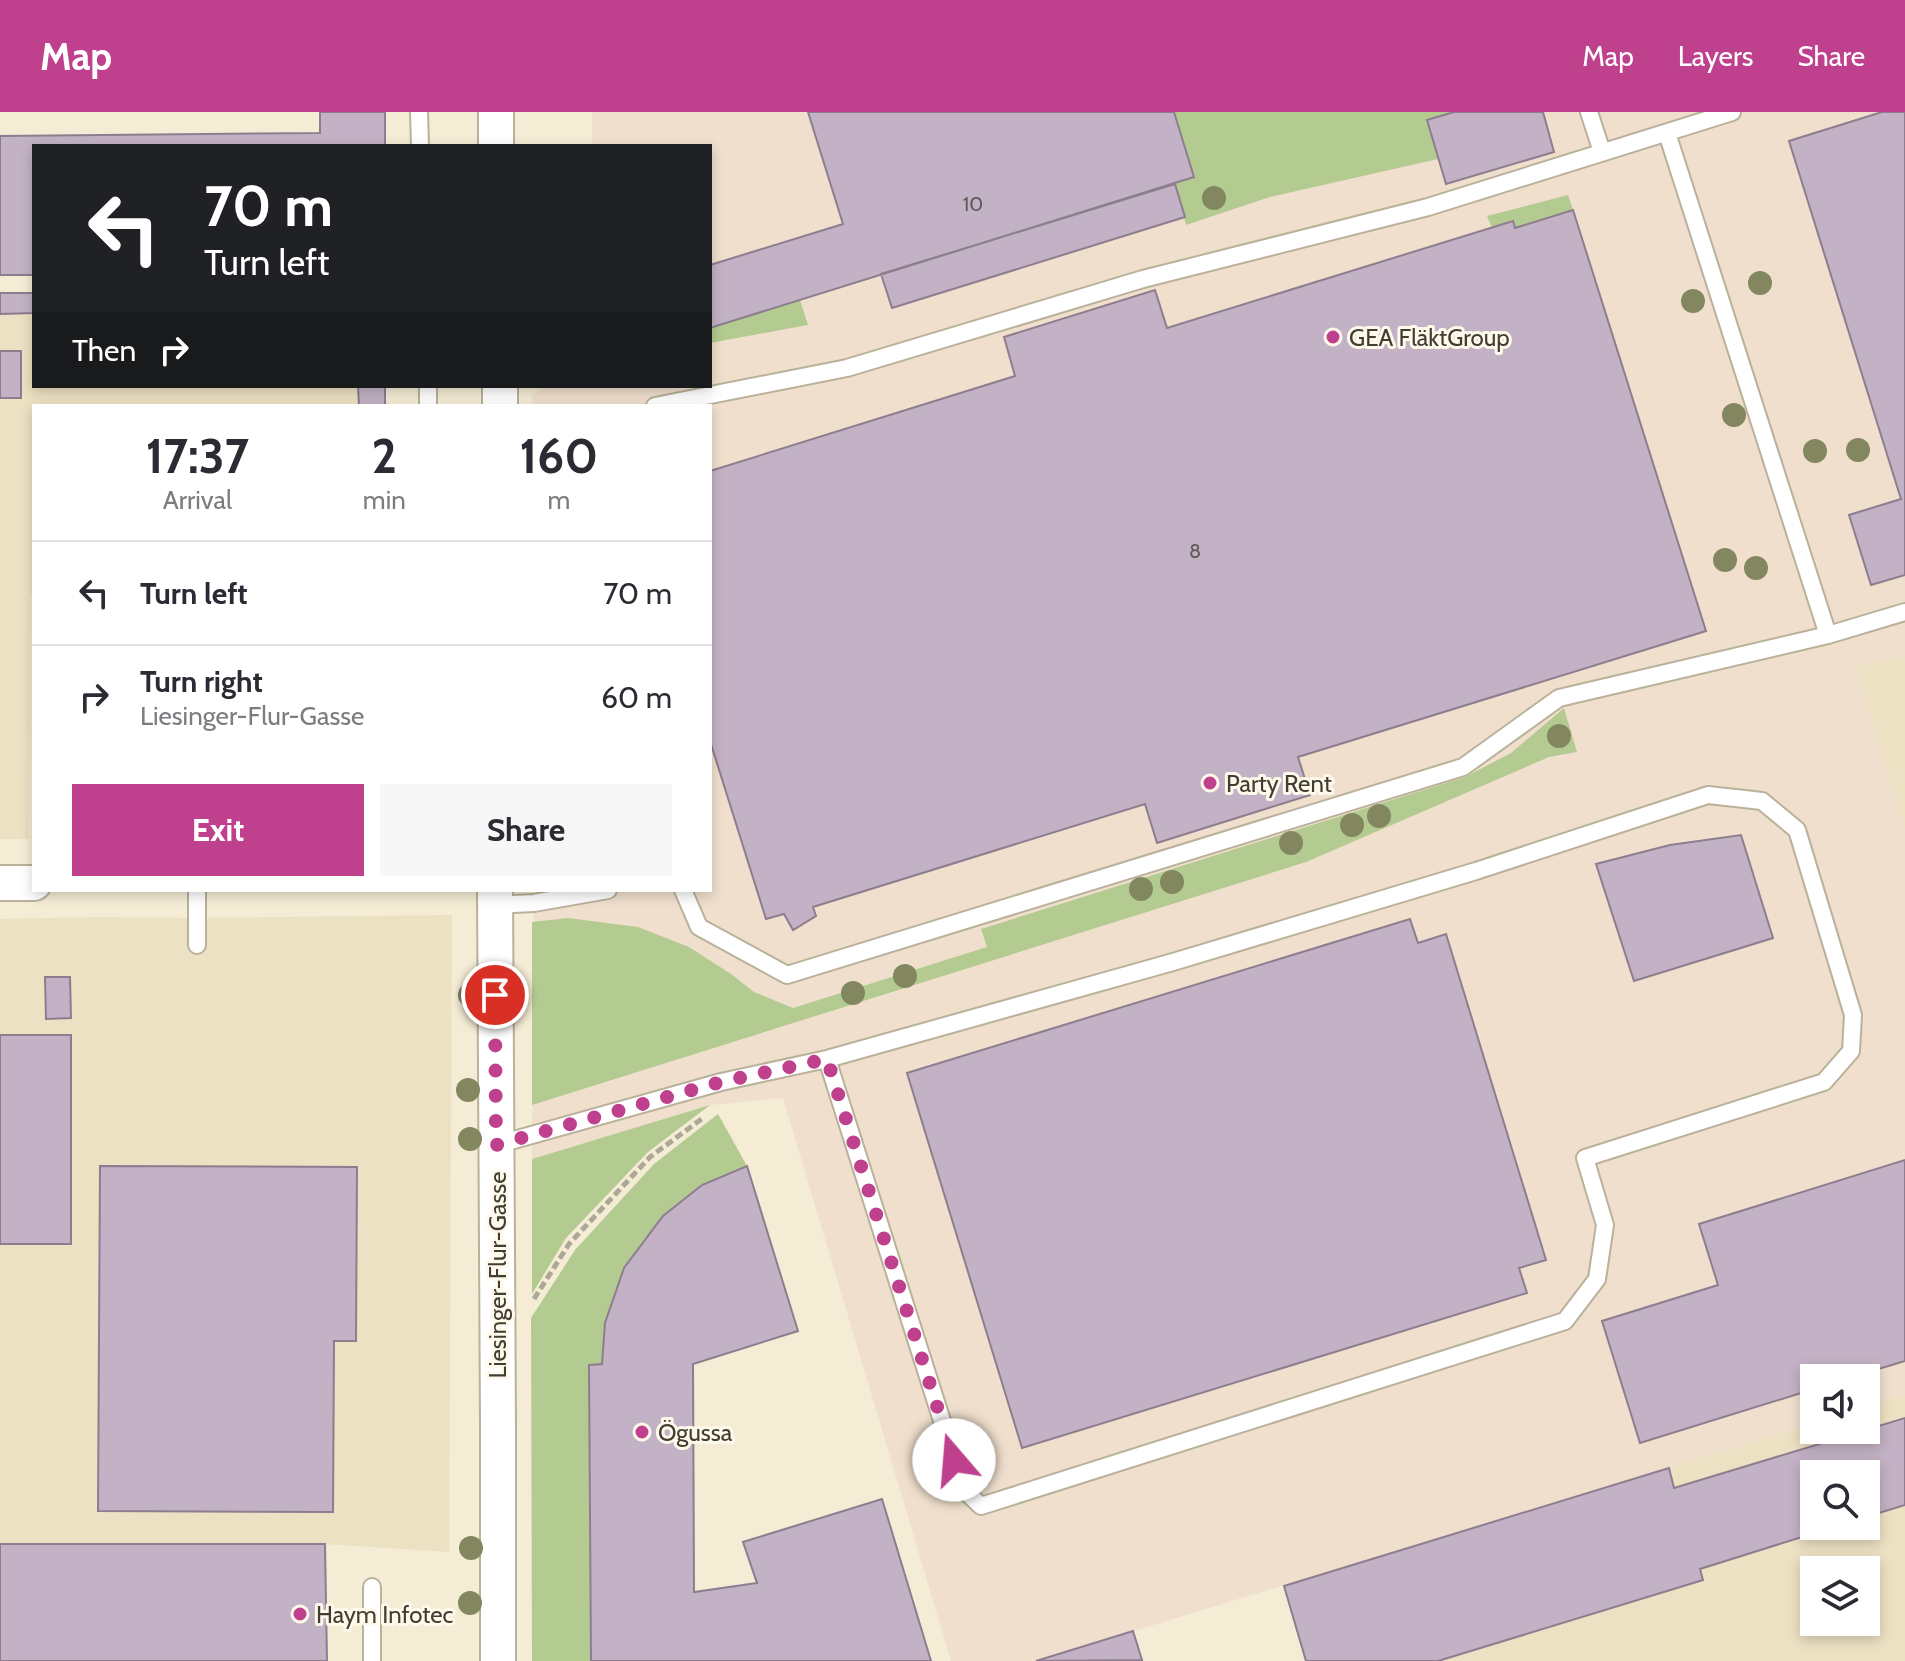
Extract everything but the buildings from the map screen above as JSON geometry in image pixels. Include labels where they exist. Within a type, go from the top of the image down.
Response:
[{"type":"street","points":[[496,112],[496,144]]},
{"type":"street","points":[[0,883],[32,883]]},
{"type":"street","name":"Liesinger-Flur-Gasse","points":[[495,897],[498,1661]]},
{"type":"lane","points":[[419,112],[420,144]]},
{"type":"lane","points":[[1589,112],[1602,152]]},
{"type":"lane","points":[[665,404],[847,368],[1143,279],[1428,207],[1732,112]]},
{"type":"lane","points":[[1667,133],[1828,635]]},
{"type":"lane","points":[[684,892],[699,927],[787,975],[1463,767],[1559,698],[1828,635],[1905,612]]},
{"type":"lane","points":[[496,1145],[721,1082],[827,1059],[1173,962],[1431,885],[1708,795],[1762,801],[1797,830],[1853,1015],[1851,1051],[1824,1082],[1585,1158],[1605,1225],[1597,1279],[1565,1321],[981,1506],[964,1490],[827,1059]]},
{"type":"lane","points":[[197,892],[197,945]]},
{"type":"lane","points":[[495,897],[534,903],[597,892]]},
{"type":"lane","points":[[372,1587],[372,1661]]},
{"type":"path","points":[[532,1302],[569,1244],[650,1157],[714,1109],[721,1082]]},
{"type":"shaded area","points":[[592,112],[1905,112],[1905,657],[1856,667],[1905,829],[1905,1395],[1880,1403],[1880,1364],[1800,1364],[1800,1427],[1036,1661],[951,1661],[783,1098],[710,1105],[532,1159],[534,892],[712,892],[712,404],[532,404],[532,396],[542,388],[712,388],[712,144],[592,144]]},
{"type":"shaded area","points":[[32,313],[32,388],[385,388],[385,404],[32,404],[29,839],[0,839],[0,314]]},
{"type":"shaded area","points":[[1905,657],[1905,829],[1856,667]]},
{"type":"shaded area","points":[[452,915],[449,1552],[325,1544],[0,1544],[0,919]]},
{"type":"shaded area","points":[[1905,1395],[1905,1661],[1306,1661],[1284,1586],[1800,1427],[1800,1444],[1880,1444],[1880,1403]]},
{"type":"green space","points":[[1174,112],[1454,112],[1427,120],[1438,159],[1270,197],[1186,225],[1175,184],[1194,177]]},
{"type":"green space","points":[[1568,195],[1573,210],[1515,228],[1513,221],[1492,228],[1487,216]]},
{"type":"green space","points":[[800,300],[808,325],[712,343],[712,327]]},
{"type":"green space","points":[[1564,708],[1577,752],[1549,757],[1306,862],[532,1105],[532,922],[568,918],[638,927],[689,947],[754,992],[793,1008],[987,947],[981,929],[1465,777],[1511,753]]},
{"type":"green space","points":[[710,1105],[648,1152],[566,1238],[532,1294],[532,1159]]},
{"type":"green space","points":[[718,1114],[747,1166],[702,1185],[663,1216],[624,1268],[605,1323],[591,1661],[532,1661],[531,1318],[575,1250],[654,1164]]},
{"type":"place","name":"GEA FläktGroup","points":[[1333,337]]},
{"type":"place","name":"Party Rent","points":[[1210,783]]},
{"type":"place","name":"Ögussa","points":[[642,1432]]},
{"type":"place","name":"Haym Infotec","points":[[300,1614]]},
{"type":"route","points":[[495,995],[496,1145],[721,1082],[827,1059],[954,1460]]}]
